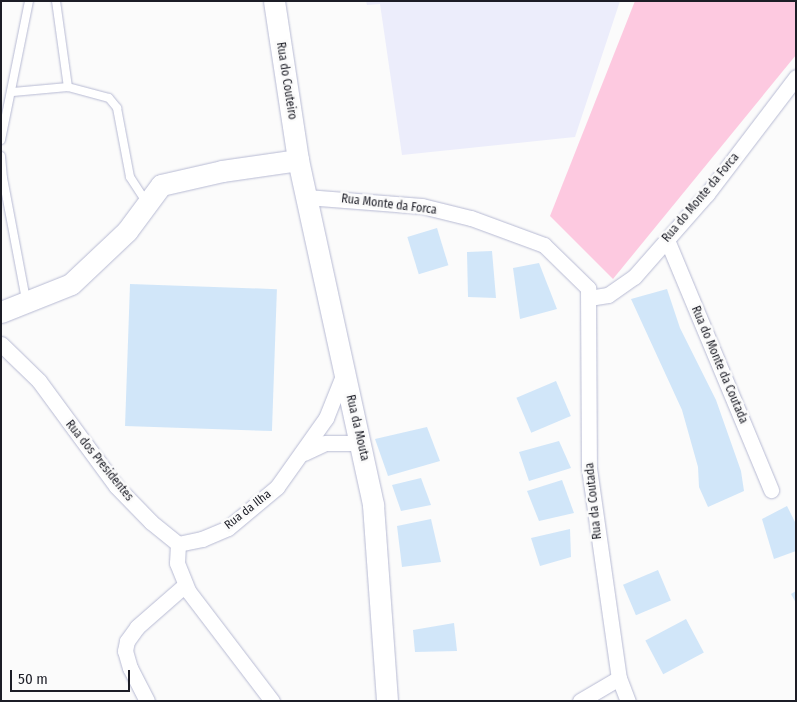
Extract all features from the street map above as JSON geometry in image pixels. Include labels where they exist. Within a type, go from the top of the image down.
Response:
[{"type":"main road","name":"Rua do Couteiro","points":[[274,1],[298,160]]},
{"type":"main road","name":"Rua da Mouta","points":[[298,160],[373,506],[387,701]]},
{"type":"main road","points":[[1,312],[71,284],[127,231],[162,185],[222,171],[298,160]]},
{"type":"street","name":"Rua do Monte da Forca","points":[[589,298],[608,295],[634,277],[707,194],[796,77]]},
{"type":"street","name":"Rua Monte da Forca","points":[[306,197],[422,206],[471,218],[544,245],[588,288],[589,298]]},
{"type":"street","name":"Rua do Monte da Coutada","points":[[667,240],[771,490]]},
{"type":"street","name":"Rua da Coutada","points":[[589,298],[589,468],[618,678],[628,701]]},
{"type":"street","name":"Rua dos Presidentes","points":[[1,344],[39,381],[116,486],[151,522],[178,544]]},
{"type":"street","name":"Rua da Ilha","points":[[178,544],[202,539],[228,528],[277,487],[326,418],[344,373]]},
{"type":"street","name":"Rua da Ilha","points":[[302,454],[325,443],[360,443]]},
{"type":"street","points":[[178,544],[177,563],[186,584],[272,701]]},
{"type":"street","points":[[147,701],[130,668],[125,652],[128,641],[137,627],[186,584]]},
{"type":"street","points":[[580,701],[618,678]]},
{"type":"lane","points":[[1,140],[13,92],[19,44],[29,1]]},
{"type":"lane","points":[[56,1],[68,87]]},
{"type":"lane","points":[[13,92],[68,87],[109,98],[117,108],[130,177],[148,204]]},
{"type":"lane","points":[[1,156],[2,178],[27,302]]},
{"type":"shaded area","points":[[366,1],[620,1],[575,137],[402,155],[380,4],[367,5]]},
{"type":"shaded area","points":[[635,1],[796,1],[796,55],[613,279],[550,216]]},
{"type":"building","points":[[437,228],[448,265],[419,274],[407,237]]},
{"type":"building","points":[[492,251],[496,298],[468,297],[467,252]]},
{"type":"building","points":[[539,263],[557,309],[520,319],[513,268]]},
{"type":"building","points":[[130,284],[277,289],[272,431],[125,426]]},
{"type":"building","points":[[667,289],[680,328],[716,400],[741,471],[744,491],[708,507],[699,487],[698,467],[682,410],[631,299]]},
{"type":"building","points":[[556,381],[571,416],[531,433],[516,398]]},
{"type":"building","points":[[427,427],[440,461],[388,476],[375,439]]},
{"type":"building","points":[[559,441],[571,468],[529,481],[519,452]]},
{"type":"building","points":[[421,478],[431,505],[401,511],[392,485]]},
{"type":"building","points":[[562,480],[574,513],[539,521],[527,491]]},
{"type":"building","points":[[787,506],[796,524],[796,551],[774,559],[762,519]]},
{"type":"building","points":[[431,519],[441,562],[402,567],[397,526]]},
{"type":"building","points":[[570,529],[571,557],[540,566],[531,538]]},
{"type":"building","points":[[658,570],[671,600],[636,615],[623,585]]},
{"type":"building","points":[[796,591],[796,603],[791,594]]},
{"type":"building","points":[[686,619],[704,653],[663,674],[645,641]]},
{"type":"building","points":[[454,623],[457,651],[415,652],[413,630]]}]
